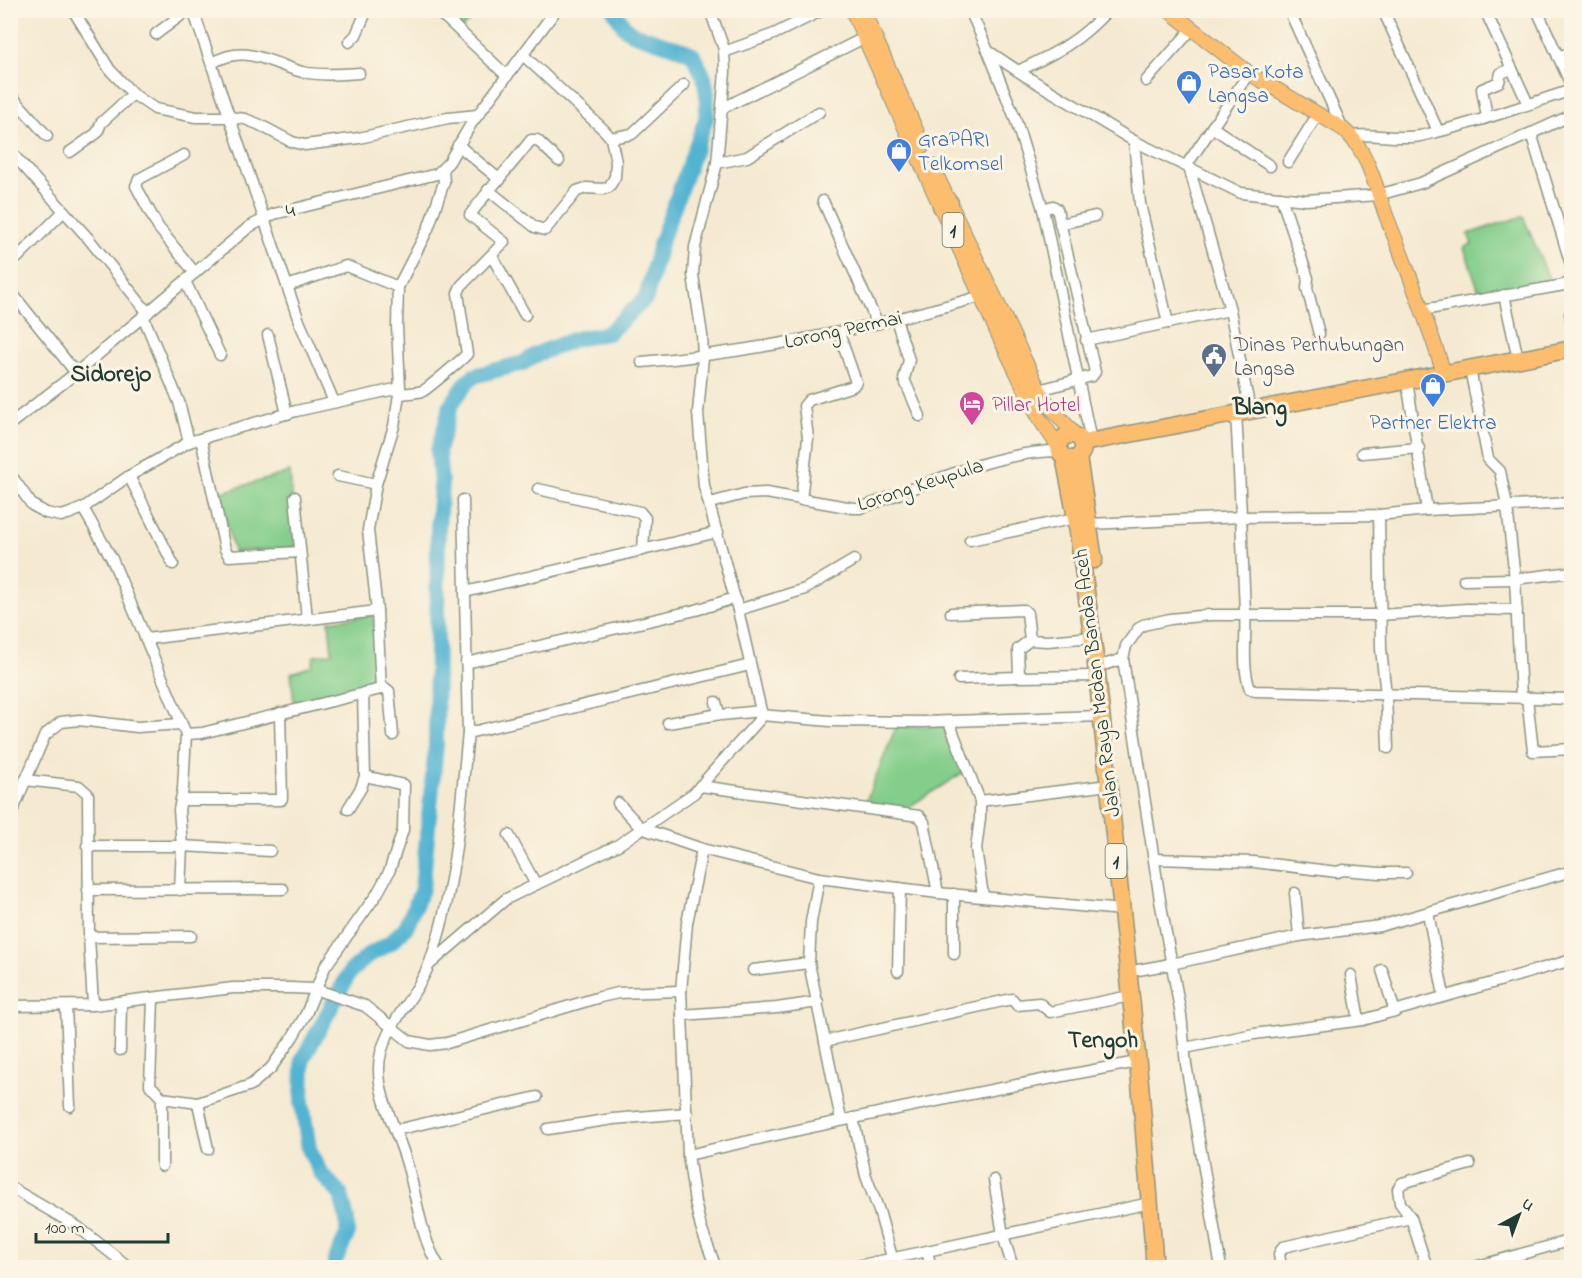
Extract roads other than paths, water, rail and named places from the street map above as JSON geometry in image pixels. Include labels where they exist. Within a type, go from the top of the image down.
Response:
[{"type":"highway","points":[[1073,447],[1243,411],[1572,349]]},
{"type":"highway","name":"Jalan Raya Medan Banda Aceh","points":[[1073,447],[1106,666],[1138,970],[1155,1268]]},
{"type":"highway","name":"Jalan Raya Medan Banda Aceh","points":[[1083,521],[1093,637],[1106,666],[1101,716],[1137,1062],[1144,1083],[1167,1268]]},
{"type":"main road","name":"1","points":[[852,10],[945,204],[1039,390],[1073,447]]},
{"type":"main road","name":"1","points":[[863,10],[982,296],[1039,418],[1073,447]]},
{"type":"main road","points":[[1168,10],[1249,73],[1347,133],[1365,160],[1423,310],[1444,373]]},
{"type":"street","points":[[73,10],[110,70],[133,94],[155,109],[196,117],[229,117],[258,124],[291,142],[305,145],[358,138],[448,118],[478,115]]},
{"type":"street","points":[[156,34],[188,10]]},
{"type":"street","points":[[193,10],[299,321],[334,402]]},
{"type":"street","points":[[349,42],[356,35],[367,10]]},
{"type":"street","points":[[435,10],[507,76]]},
{"type":"street","points":[[381,689],[377,611],[368,530],[376,484],[394,426],[400,391],[398,287],[428,229],[444,182],[442,170],[478,115],[556,10]]},
{"type":"street","points":[[430,964],[499,904],[515,893],[606,851],[682,802],[700,786],[753,728],[761,713],[735,598],[704,486],[698,413],[704,357],[693,275],[695,247],[717,164],[723,108],[724,52],[710,10]]},
{"type":"street","points":[[724,52],[774,34],[823,10]]},
{"type":"street","points":[[970,10],[1015,117],[1043,209],[1078,380],[1073,447]]},
{"type":"street","points":[[1017,71],[1060,51],[1079,39],[1108,10]]},
{"type":"street","points":[[1289,10],[1347,133],[1393,139],[1438,131],[1572,88],[1537,10]]},
{"type":"street","points":[[1383,10],[1438,131]]},
{"type":"street","points":[[1485,10],[1528,104]]},
{"type":"street","points":[[1146,81],[1192,29]]},
{"type":"street","points":[[723,108],[864,38]]},
{"type":"street","points":[[988,51],[1017,71],[1134,141],[1241,193],[1306,200],[1378,195],[1414,185],[1572,115]]},
{"type":"street","points":[[1558,57],[1572,52]]},
{"type":"street","points":[[212,63],[230,54],[248,54],[304,72],[326,75],[359,73]]},
{"type":"street","points":[[488,190],[535,227],[545,230],[577,191],[586,188],[603,189],[612,183],[616,171],[611,138],[523,55]]},
{"type":"street","points":[[1487,117],[1482,89],[1499,82],[1501,73],[1512,69]]},
{"type":"street","points":[[1249,73],[1188,167],[1230,310],[1243,411],[1244,653],[1249,688],[1252,691],[1572,699]]},
{"type":"street","points":[[611,138],[632,134],[684,85]]},
{"type":"street","points":[[10,94],[47,136]]},
{"type":"street","points":[[70,152],[96,133],[101,123],[133,94]]},
{"type":"street","points":[[717,164],[747,157],[819,112]]},
{"type":"street","points":[[1288,162],[1318,114]]},
{"type":"street","points":[[1212,127],[1270,166]]},
{"type":"street","points":[[1531,134],[1572,268]]},
{"type":"street","points":[[10,474],[32,505],[39,510],[61,516],[83,508],[129,476],[189,442],[334,402],[400,391],[424,390],[463,360],[467,354],[458,293],[461,286],[504,242],[470,216],[488,190],[500,180],[534,139],[559,161]]},
{"type":"street","points":[[1134,141],[1140,204],[1168,323]]},
{"type":"street","points":[[458,145],[500,180]]},
{"type":"street","points":[[10,151],[64,211],[145,314],[179,402],[189,442]]},
{"type":"street","points":[[184,155],[139,179],[136,186],[158,227],[195,273]]},
{"type":"street","name":"4","points":[[10,424],[76,373],[249,227],[263,218],[322,201],[429,178],[442,170]]},
{"type":"street","points":[[1281,197],[1308,278],[1307,288],[1319,334]]},
{"type":"street","points":[[823,201],[877,323]]},
{"type":"street","points":[[1039,390],[1092,376],[1095,372],[1056,207],[1043,209]]},
{"type":"street","points":[[16,258],[64,211]]},
{"type":"street","points":[[1060,224],[1095,216]]},
{"type":"street","points":[[492,256],[525,315]]},
{"type":"street","points":[[287,286],[346,266],[398,287]]},
{"type":"street","points":[[185,281],[220,355]]},
{"type":"street","points":[[1423,310],[1564,285],[1572,281]]},
{"type":"street","points":[[12,293],[76,373]]},
{"type":"street","points":[[1504,295],[1518,359]]},
{"type":"street","name":"Lorong Permai","points":[[642,362],[704,357],[839,333],[982,296]]},
{"type":"street","points":[[1086,340],[1230,310]]},
{"type":"street","points":[[896,319],[909,360],[904,379],[920,416]]},
{"type":"street","points":[[801,500],[808,438],[804,406],[809,400],[853,386],[856,382],[839,333]]},
{"type":"street","points":[[268,335],[287,414]]},
{"type":"street","points":[[1470,369],[1488,459],[1500,471],[1507,506],[1524,698],[1533,751],[1572,749]]},
{"type":"street","points":[[1407,381],[1419,448],[1426,510]]},
{"type":"street","points":[[201,439],[225,549],[229,556],[300,552]]},
{"type":"street","name":"Lorong Keupula","points":[[710,503],[752,493],[766,493],[860,508],[997,459],[1073,447]]},
{"type":"street","points":[[1362,453],[1419,448]]},
{"type":"street","points":[[129,476],[173,564]]},
{"type":"street","points":[[338,476],[376,484]]},
{"type":"street","points":[[538,489],[640,512],[645,518],[643,550]]},
{"type":"street","points":[[295,497],[307,619]]},
{"type":"street","points":[[440,1268],[422,1233],[408,1164],[381,1084],[379,1068],[381,1051],[430,964],[445,906],[454,855],[468,733],[463,500]]},
{"type":"street","points":[[970,540],[1083,521],[1379,516],[1426,510],[1572,503]]},
{"type":"street","points":[[83,508],[112,560],[183,729],[179,810],[182,846],[180,890]]},
{"type":"street","points":[[1379,516],[1380,615],[1388,748]]},
{"type":"street","points":[[465,592],[718,532]]},
{"type":"street","points":[[738,610],[805,589],[854,560]]},
{"type":"street","points":[[1464,580],[1515,579],[1572,572]]},
{"type":"street","points":[[466,663],[696,610],[735,598]]},
{"type":"street","points":[[959,679],[1016,677],[1106,666],[1143,625],[1170,619],[1245,615],[1380,615],[1467,609],[1517,610]]},
{"type":"street","points":[[146,639],[377,611]]},
{"type":"street","points":[[951,613],[1026,611],[1030,640]]},
{"type":"street","points":[[1016,677],[1019,674],[1018,649],[1030,640],[1093,637]]},
{"type":"street","points":[[468,733],[750,665]]},
{"type":"street","points":[[1106,666],[1154,859],[1221,1268]]},
{"type":"street","points":[[10,818],[45,735],[61,722],[79,720],[137,728],[183,729],[202,733],[385,688],[389,691],[393,735]]},
{"type":"street","points":[[348,809],[361,788],[364,777],[363,693]]},
{"type":"street","points":[[716,702],[720,714]]},
{"type":"street","points":[[181,800],[281,800],[280,713]]},
{"type":"street","points":[[668,723],[720,714],[761,713],[830,722],[949,722],[1101,716]]},
{"type":"street","points":[[949,722],[980,801],[976,849],[983,896]]},
{"type":"street","points":[[153,999],[150,1085],[162,1098],[198,1103],[237,1091],[260,1080],[292,1038],[334,954],[377,894],[389,872],[403,830],[404,785],[364,777]]},
{"type":"street","points":[[26,780],[79,786],[88,794],[88,890],[93,1005]]},
{"type":"street","points":[[980,801],[1109,785]]},
{"type":"street","points":[[700,786],[919,816],[924,822],[938,893]]},
{"type":"street","points":[[618,803],[641,828],[702,849],[819,878],[938,893],[1122,910]]},
{"type":"street","points":[[509,835],[535,883]]},
{"type":"street","points":[[87,846],[182,846],[270,851]]},
{"type":"street","points":[[702,849],[687,923],[681,991],[688,1155],[701,1228],[716,1268]]},
{"type":"street","points":[[1154,859],[1254,862],[1337,872],[1343,870],[1406,873]]},
{"type":"street","points":[[1138,970],[1299,936],[1380,926],[1572,871]]},
{"type":"street","points":[[819,878],[811,922],[809,963],[841,1120]]},
{"type":"street","points":[[897,971],[900,888]]},
{"type":"street","points":[[88,890],[283,889]]},
{"type":"street","points":[[1295,893],[1299,936]]},
{"type":"street","points":[[954,894],[954,954]]},
{"type":"street","points":[[1428,913],[1444,996]]},
{"type":"street","points":[[90,937],[191,936]]},
{"type":"street","points":[[1185,1048],[1254,1034],[1359,1020],[1572,960]]},
{"type":"street","points":[[753,970],[809,963]]},
{"type":"street","points":[[1382,970],[1395,1011]]},
{"type":"street","points":[[1350,975],[1359,1020]]},
{"type":"street","points":[[10,1006],[93,1005],[233,988],[291,987],[318,990],[365,1006],[392,1029],[416,1044],[438,1044],[618,993],[681,991]]},
{"type":"street","points":[[825,1041],[1012,999],[1017,1005],[1039,1003],[1050,1012],[1130,996]]},
{"type":"street","points":[[682,1015],[777,1008],[818,1002]]},
{"type":"street","points":[[120,1050],[121,1003]]},
{"type":"street","points":[[66,1006],[70,1106]]},
{"type":"street","points":[[688,1155],[841,1120],[1137,1062]]},
{"type":"street","points":[[396,1130],[537,1097]]},
{"type":"street","points":[[162,1098],[162,1167]]},
{"type":"street","points":[[198,1103],[208,1149]]},
{"type":"street","points":[[548,1129],[613,1119],[687,1113]]},
{"type":"street","points":[[853,1118],[866,1176],[894,1262]]},
{"type":"street","points":[[1427,1268],[1411,1218],[1400,1203],[1397,1191],[1400,1185],[1424,1176],[1470,1164]]},
{"type":"street","points":[[994,1180],[1003,1234],[1013,1268]]},
{"type":"street","points":[[10,1187],[78,1227],[130,1268]]},
{"type":"street","points":[[848,1268],[894,1262],[927,1251],[1150,1203]]},
{"type":"street","points":[[1281,1268],[1279,1254],[1283,1247],[1411,1218]]},
{"type":"street","points":[[1471,1268],[1572,1240]]},
{"type":"street","points":[[927,1251],[931,1268]]},
{"type":"waterway","points":[[335,1268],[335,1261],[347,1235],[347,1219],[341,1195],[320,1172],[309,1149],[302,1102],[303,1059],[350,972],[369,955],[390,943],[406,927],[422,889],[436,745],[438,527],[441,485],[438,451],[451,405],[474,376],[523,363],[537,354],[575,339],[608,333],[646,298],[660,244],[706,119],[707,94],[704,77],[693,55],[632,33],[625,28],[614,10]]},
{"type":"place","name":"Pasar Kota Langsa","points":[[1189,106]]},
{"type":"place","name":"GraPARI Telkomsel","points":[[899,174]]},
{"type":"place","name":"Dinas Perhubungan Langsa","points":[[1214,379]]},
{"type":"place","name":"Partner Elektra","points":[[1433,409]]},
{"type":"place","name":"Pillar Hotel","points":[[972,427]]},
{"type":"district","name":"Sidorejo","points":[[111,373]]},
{"type":"district","name":"Blang","points":[[1260,406]]},
{"type":"district","name":"Tengoh","points":[[1103,1039]]}]
